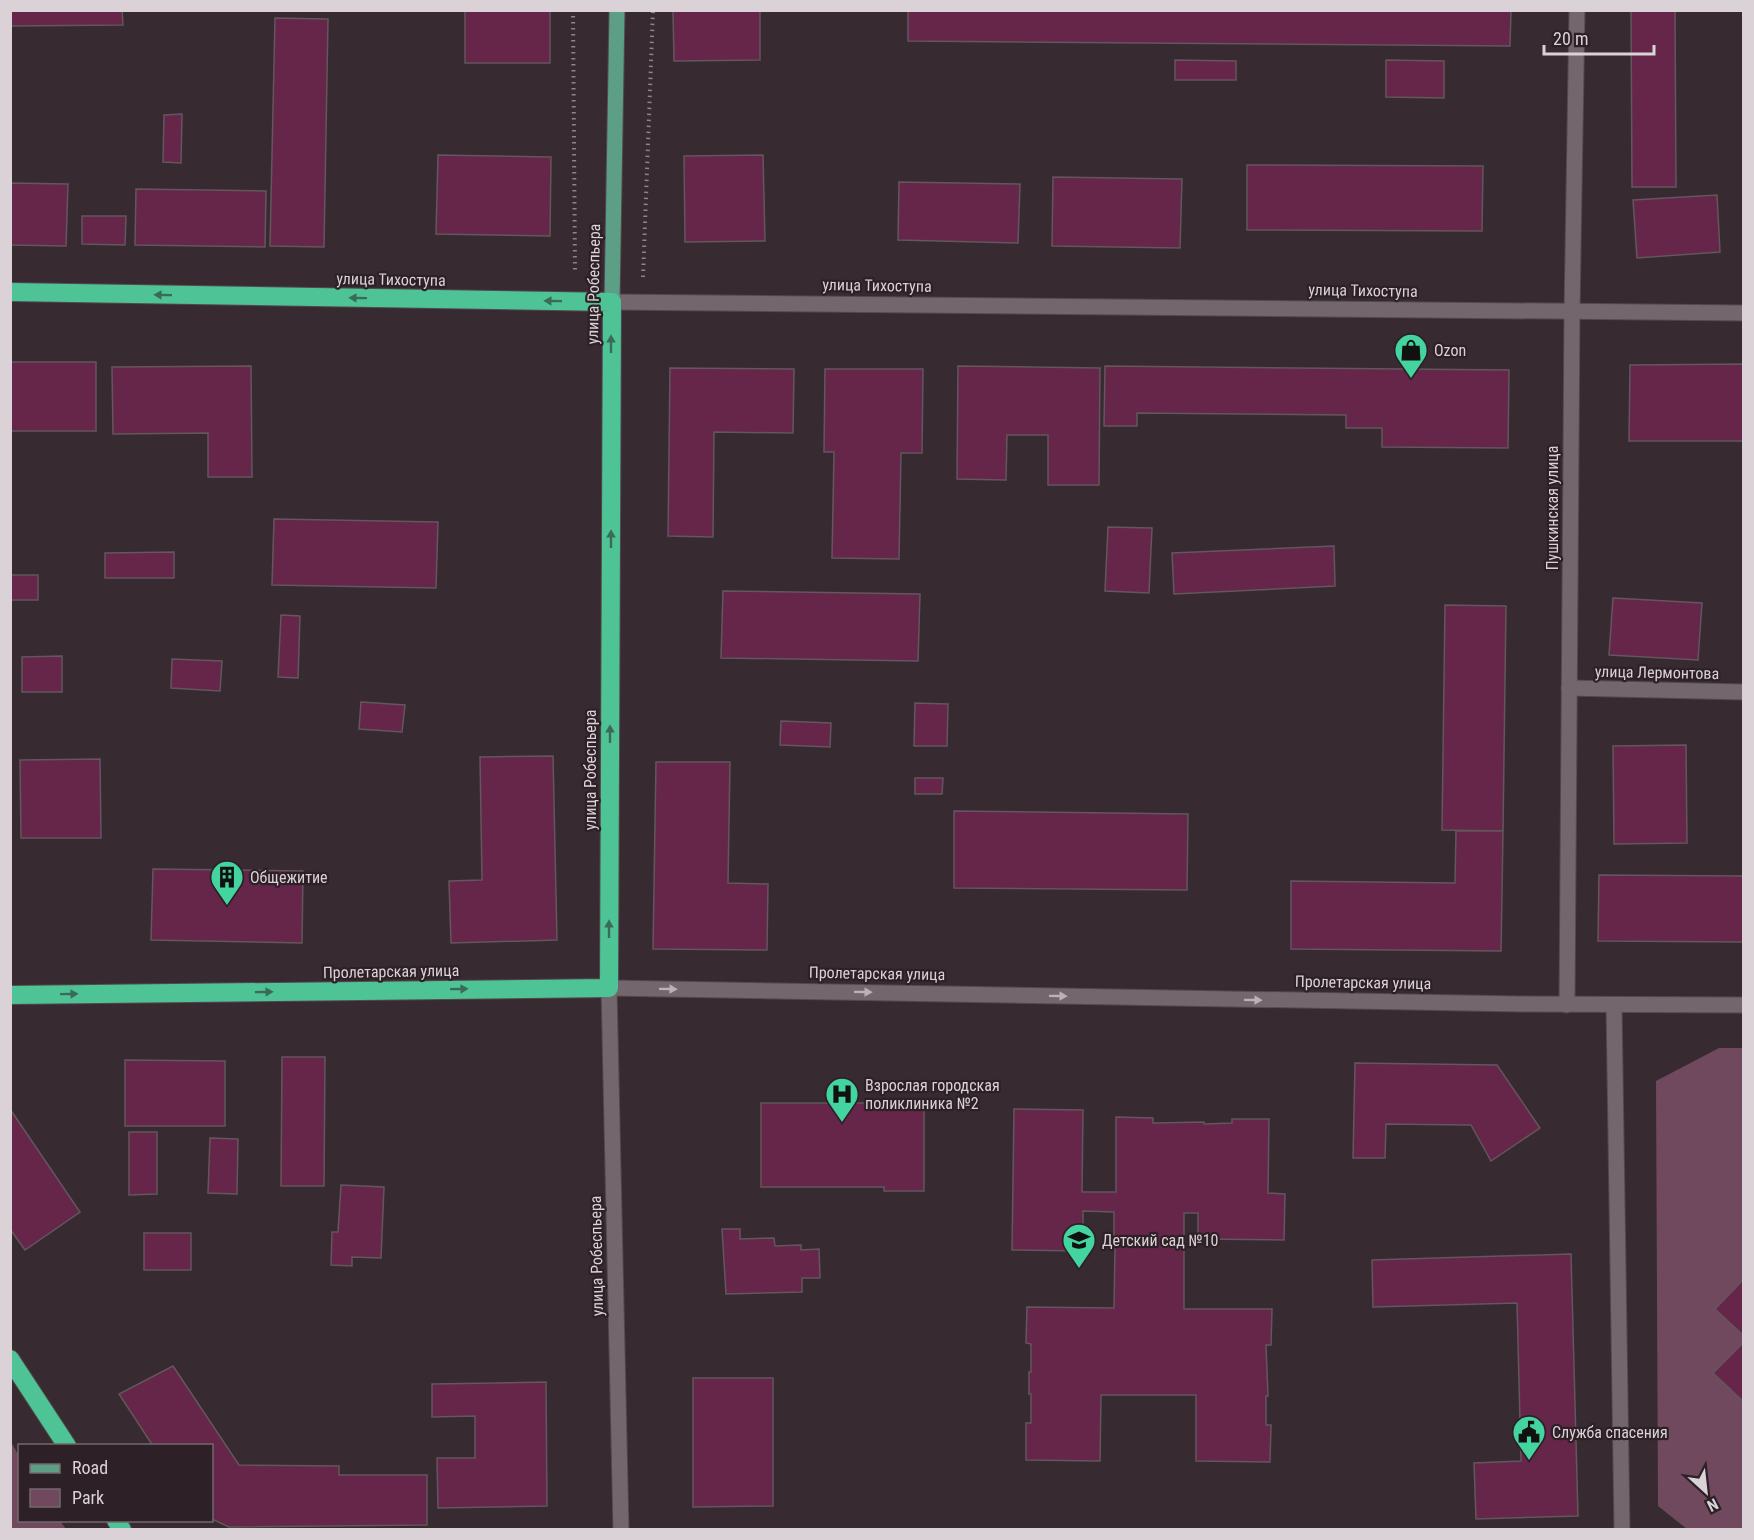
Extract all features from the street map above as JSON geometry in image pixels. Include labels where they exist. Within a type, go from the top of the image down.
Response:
[{"type":"highway","name":"улица Тихоступа","points":[[10,292],[612,302]]},
{"type":"highway","name":"улица Робеспьера","points":[[609,988],[612,302]]},
{"type":"highway","name":"Пролетарская улица","points":[[10,995],[609,988]]},
{"type":"highway","points":[[10,1359],[66,1444]]},
{"type":"main road","name":"улица Робеспьера","points":[[612,302],[617,10]]},
{"type":"street","name":"Пушкинская улица","points":[[1567,1005],[1572,312],[1577,10]]},
{"type":"street","name":"улица Тихоступа","points":[[612,302],[1743,313]]},
{"type":"street","name":"улица Лермонтова","points":[[1569,688],[1743,692]]},
{"type":"street","name":"Пролетарская улица","points":[[609,988],[1567,1005],[1743,1005]]},
{"type":"street","name":"улица Робеспьера","points":[[609,988],[621,1530]]},
{"type":"street","points":[[1614,1005],[1622,1530]]},
{"type":"path","points":[[573,10],[576,301]]},
{"type":"path","points":[[642,302],[653,10]]},
{"type":"green space","points":[[1719,1048],[1743,1048],[1743,1529],[1687,1529],[1658,1506],[1656,1081]]},
{"type":"green space","points":[[11,1442],[18,1454],[18,1522],[61,1522],[66,1529],[11,1529]]},
{"type":"building","points":[[10,10],[122,10],[123,25],[10,26]]},
{"type":"building","points":[[465,10],[550,10],[550,63],[465,63]]},
{"type":"building","points":[[673,10],[760,10],[760,60],[674,61]]},
{"type":"building","points":[[908,10],[1511,10],[1510,46],[908,41]]},
{"type":"building","points":[[1631,10],[1675,10],[1676,187],[1632,187]]},
{"type":"building","points":[[275,18],[328,19],[324,247],[270,246]]},
{"type":"building","points":[[1175,60],[1236,61],[1236,80],[1175,80]]},
{"type":"building","points":[[1386,60],[1444,61],[1444,98],[1386,97]]},
{"type":"building","points":[[182,114],[181,163],[163,162],[164,115]]},
{"type":"building","points":[[438,155],[551,157],[550,236],[436,234]]},
{"type":"building","points":[[763,155],[765,241],[685,242],[684,156]]},
{"type":"building","points":[[1247,165],[1483,166],[1482,231],[1247,230]]},
{"type":"building","points":[[1053,177],[1182,179],[1180,248],[1052,246]]},
{"type":"building","points":[[899,182],[1020,184],[1018,243],[898,240]]},
{"type":"building","points":[[10,183],[68,184],[66,246],[10,245]]},
{"type":"building","points":[[136,189],[266,191],[265,247],[135,245]]},
{"type":"building","points":[[1717,195],[1720,252],[1637,258],[1633,200]]},
{"type":"building","points":[[82,216],[126,216],[125,245],[82,244]]},
{"type":"building","points":[[10,362],[96,362],[96,431],[10,431]]},
{"type":"building","points":[[1744,364],[1744,441],[1629,441],[1630,365]]},
{"type":"building","points":[[251,366],[252,477],[208,477],[208,433],[113,434],[112,367]]},
{"type":"building","points":[[958,366],[1100,368],[1099,485],[1048,485],[1048,435],[1007,435],[1006,480],[957,479]]},
{"type":"building","points":[[1105,366],[1509,370],[1508,448],[1382,447],[1382,428],[1346,428],[1346,415],[1137,413],[1137,426],[1104,426]]},
{"type":"building","points":[[670,368],[794,369],[793,433],[714,432],[713,537],[668,536]]},
{"type":"building","points":[[825,369],[923,369],[922,453],[901,453],[899,559],[832,558],[834,452],[824,452]]},
{"type":"building","points":[[274,519],[438,522],[436,588],[272,585]]},
{"type":"building","points":[[1108,527],[1152,528],[1149,593],[1105,591]]},
{"type":"building","points":[[1334,546],[1335,586],[1174,594],[1172,553]]},
{"type":"building","points":[[174,552],[174,578],[105,578],[105,553]]},
{"type":"building","points":[[10,575],[38,575],[38,600],[10,600]]},
{"type":"building","points":[[723,591],[920,594],[918,661],[721,658]]},
{"type":"building","points":[[1613,598],[1702,603],[1698,660],[1609,655]]},
{"type":"building","points":[[1445,605],[1506,606],[1503,831],[1442,830]]},
{"type":"building","points":[[281,615],[300,616],[298,678],[278,677]]},
{"type":"building","points":[[62,656],[62,692],[22,692],[22,657]]},
{"type":"building","points":[[172,659],[222,661],[220,691],[171,688]]},
{"type":"building","points":[[361,702],[405,705],[402,732],[359,729]]},
{"type":"building","points":[[915,703],[948,704],[947,746],[914,746]]},
{"type":"building","points":[[781,721],[831,723],[830,747],[780,745]]},
{"type":"building","points":[[1686,745],[1687,843],[1614,844],[1613,746]]},
{"type":"building","points":[[553,756],[557,940],[451,943],[449,881],[482,880],[480,757]]},
{"type":"building","points":[[100,759],[101,838],[21,838],[20,760]]},
{"type":"building","points":[[656,762],[730,762],[728,883],[768,884],[767,950],[653,949]]},
{"type":"building","points":[[915,778],[943,778],[942,794],[915,794]]},
{"type":"building","points":[[954,811],[1188,814],[1187,890],[954,888]]},
{"type":"building","points":[[1456,831],[1503,831],[1501,951],[1291,949],[1291,881],[1455,883]]},
{"type":"building","name":"Общежитие","points":[[153,869],[303,871],[302,943],[151,940]]},
{"type":"building","points":[[1599,875],[1744,876],[1744,942],[1598,941]]},
{"type":"building","points":[[282,1057],[325,1057],[324,1186],[281,1186]]},
{"type":"building","points":[[125,1060],[225,1061],[225,1126],[125,1126]]},
{"type":"building","points":[[1355,1063],[1497,1065],[1540,1128],[1491,1161],[1471,1125],[1386,1124],[1385,1158],[1353,1158]]},
{"type":"building","points":[[761,1103],[924,1103],[924,1191],[884,1191],[884,1187],[761,1187]]},
{"type":"building","points":[[10,1109],[80,1212],[25,1250],[10,1229]]},
{"type":"building","points":[[1014,1109],[1083,1110],[1082,1192],[1116,1192],[1116,1117],[1153,1118],[1153,1123],[1204,1122],[1204,1124],[1232,1123],[1232,1119],[1269,1119],[1268,1193],[1285,1194],[1284,1240],[1198,1239],[1198,1213],[1184,1213],[1184,1309],[1272,1309],[1271,1345],[1266,1345],[1268,1396],[1266,1396],[1266,1425],[1271,1425],[1270,1462],[1196,1461],[1196,1395],[1101,1395],[1100,1461],[1026,1460],[1026,1423],[1031,1423],[1029,1372],[1031,1372],[1031,1344],[1026,1343],[1027,1307],[1114,1308],[1114,1212],[1083,1211],[1083,1251],[1012,1250]]},
{"type":"building","points":[[129,1132],[157,1132],[157,1194],[129,1195]]},
{"type":"building","points":[[210,1138],[238,1139],[237,1194],[208,1193]]},
{"type":"building","points":[[341,1185],[384,1187],[381,1258],[352,1257],[352,1266],[331,1265],[332,1232],[338,1232]]},
{"type":"building","points":[[722,1229],[740,1229],[740,1239],[774,1238],[775,1246],[801,1245],[801,1250],[819,1249],[820,1278],[802,1278],[802,1292],[726,1294]]},
{"type":"building","points":[[144,1233],[191,1233],[191,1270],[144,1270]]},
{"type":"building","points":[[1571,1254],[1578,1516],[1476,1519],[1474,1463],[1521,1461],[1517,1303],[1373,1307],[1372,1260]]},
{"type":"building","points":[[1744,1279],[1744,1336],[1715,1309]]},
{"type":"building","points":[[1744,1342],[1744,1402],[1713,1373]]},
{"type":"building","points":[[173,1366],[239,1465],[339,1466],[339,1475],[427,1475],[427,1525],[229,1527],[213,1519],[213,1444],[152,1444],[119,1394]]},
{"type":"building","points":[[693,1378],[773,1378],[773,1506],[693,1507]]},
{"type":"building","points":[[546,1382],[547,1506],[438,1508],[437,1458],[475,1458],[475,1416],[432,1417],[432,1384]]},
{"type":"place","name":"Ozon","points":[[1411,379]]},
{"type":"place","name":"Общежитие","points":[[227,906]]},
{"type":"place","name":"Взрослая городская поликлиника №2","points":[[842,1123]]},
{"type":"place","name":"Детский сад №10","points":[[1079,1269]]},
{"type":"place","name":"Служба спасения","points":[[1529,1461]]}]
